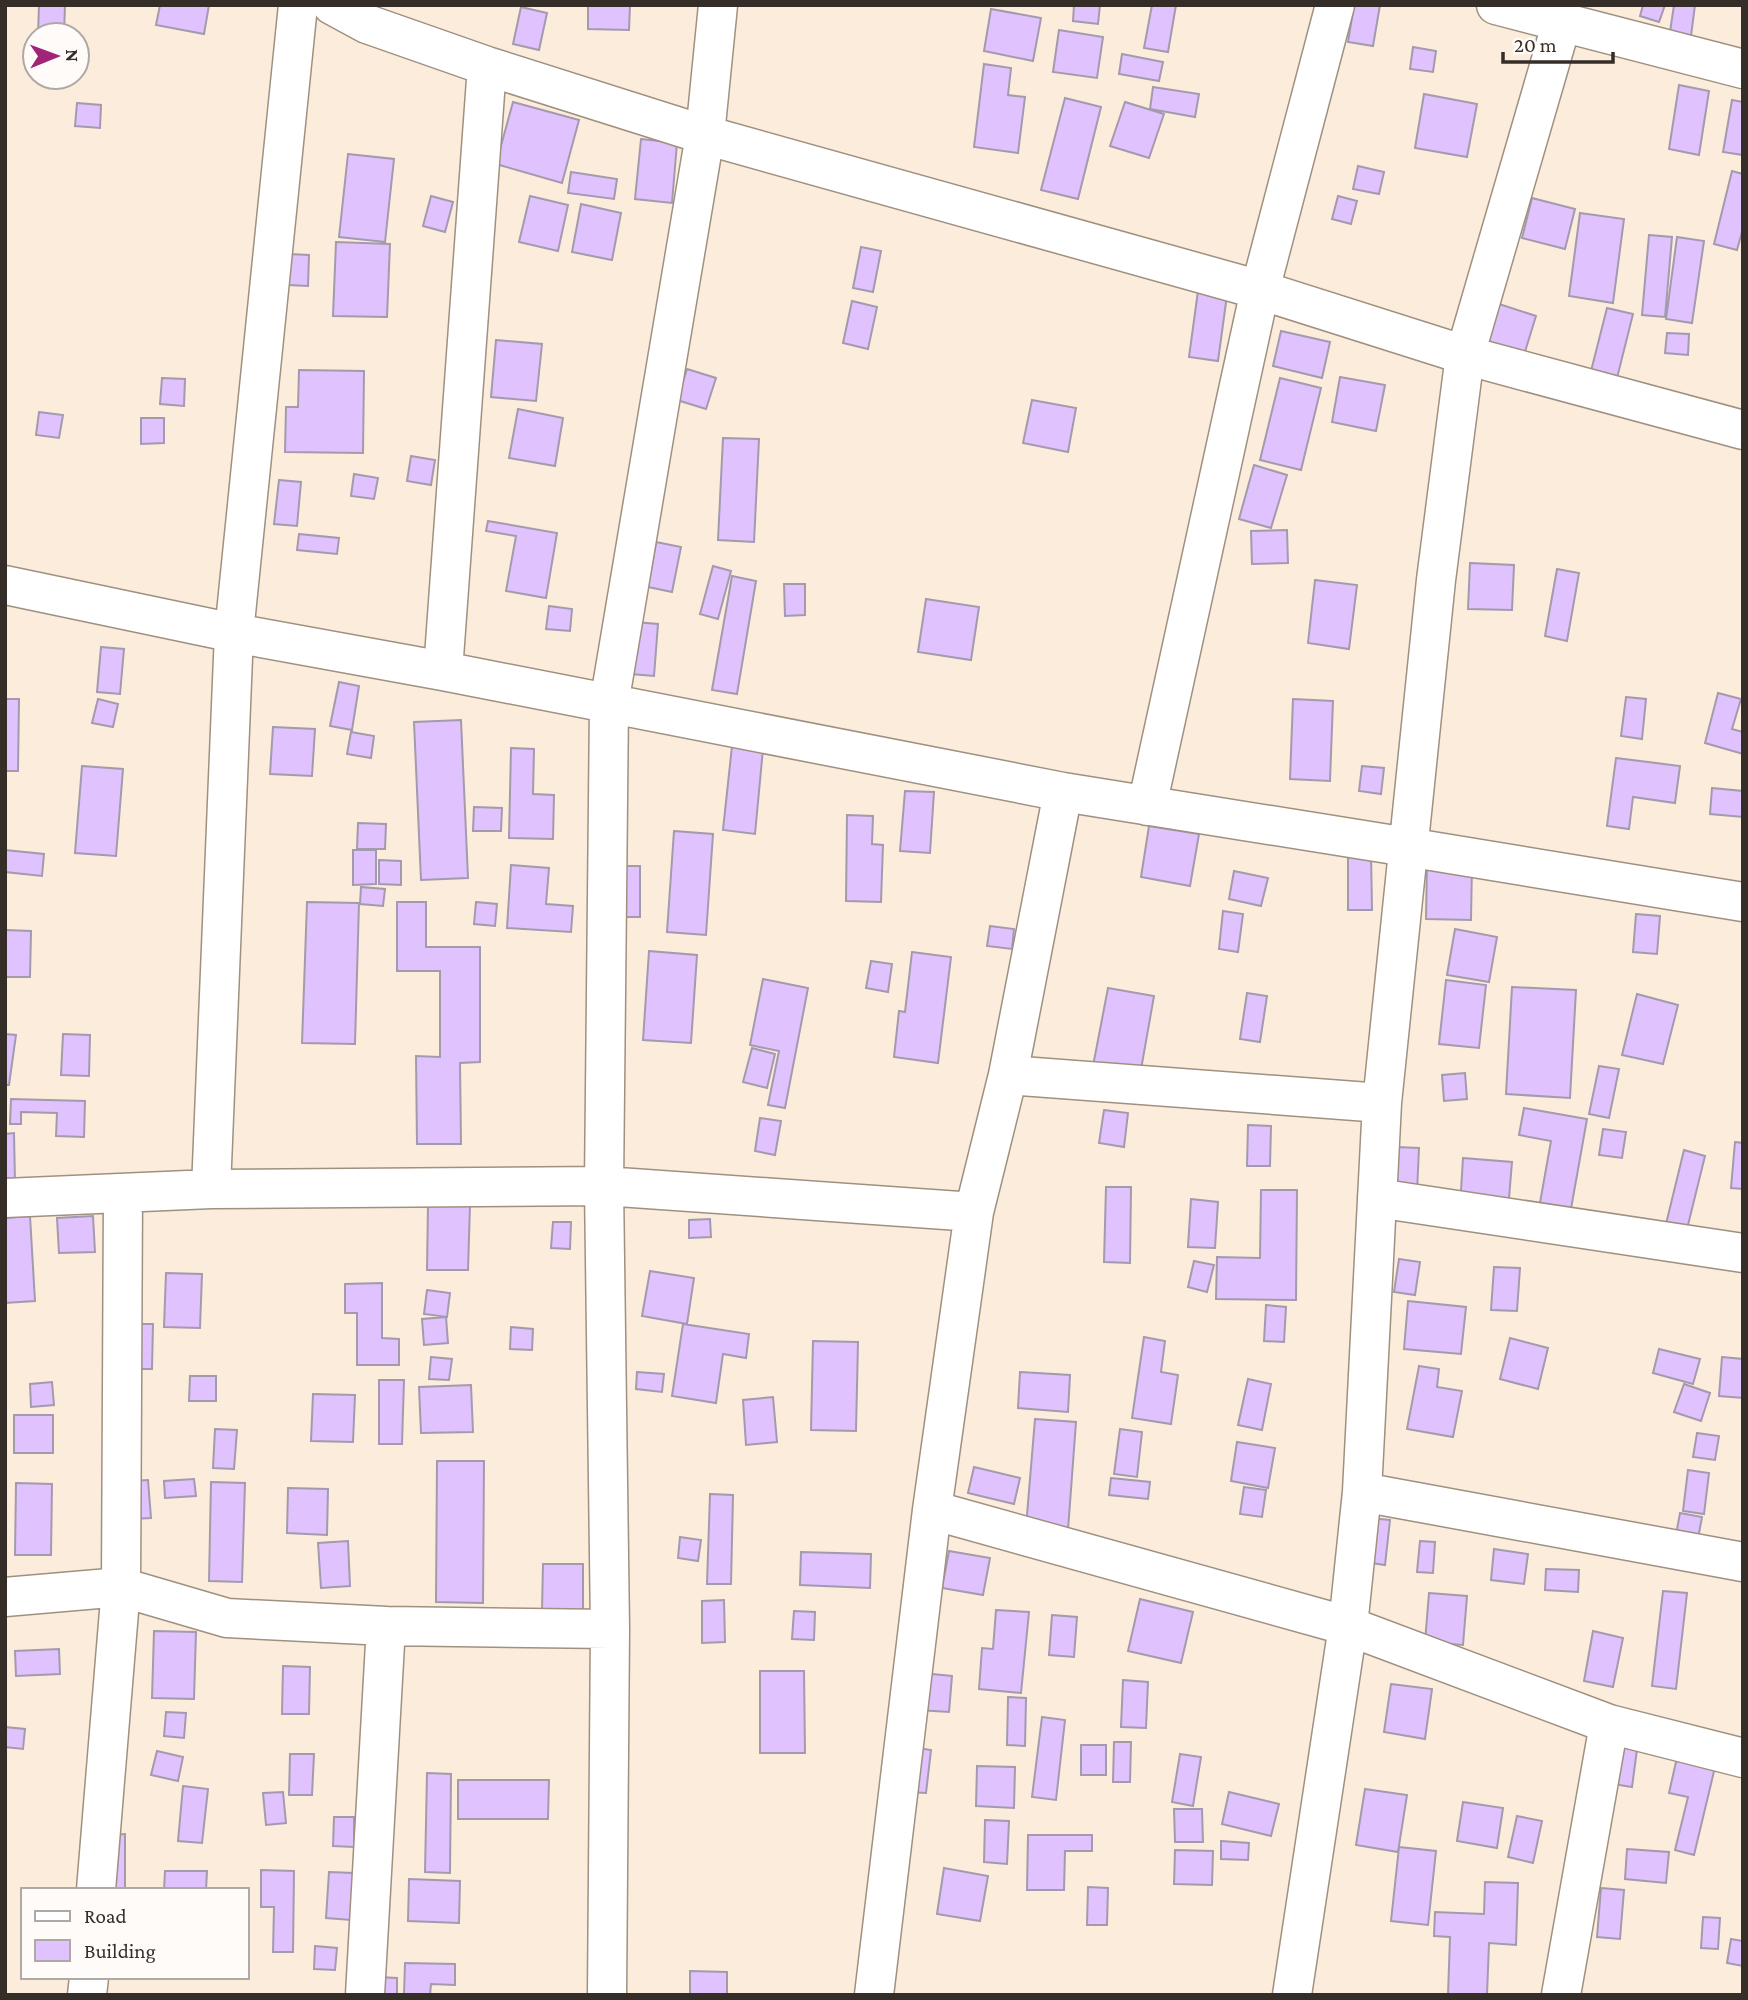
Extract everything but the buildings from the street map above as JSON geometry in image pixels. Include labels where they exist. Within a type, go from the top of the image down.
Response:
[{"type":"street","points":[[211,1189],[234,633],[298,5]]},
{"type":"street","points":[[331,5],[369,15],[487,66],[705,135],[1260,290],[1465,355],[1743,430]]},
{"type":"street","points":[[607,1995],[610,1629],[604,1186],[609,704],[705,135],[718,5]]},
{"type":"street","points":[[1147,806],[1260,290],[1335,5]]},
{"type":"street","points":[[1496,5],[1743,69]]},
{"type":"street","points":[[1293,1995],[1348,1626],[1362,1492],[1382,1103],[1436,580],[1465,355],[1562,22]]},
{"type":"street","points":[[443,671],[487,66]]},
{"type":"street","points":[[5,585],[234,633],[1063,792],[1743,902]]},
{"type":"street","points":[[874,1995],[932,1510],[974,1212],[1008,1075],[1063,792]]},
{"type":"street","points":[[1008,1075],[1382,1103]]},
{"type":"street","points":[[5,1198],[211,1189],[604,1186],[974,1212]]},
{"type":"street","points":[[96,1888],[121,1587],[123,1193]]},
{"type":"street","points":[[1377,1198],[1743,1253]]},
{"type":"street","points":[[1362,1492],[1743,1562]]},
{"type":"street","points":[[932,1510],[1348,1626],[1609,1724],[1743,1758]]},
{"type":"street","points":[[5,1597],[121,1587],[227,1618],[386,1626],[610,1629]]},
{"type":"street","points":[[365,1995],[386,1626]]},
{"type":"street","points":[[1561,1995],[1609,1724]]}]
